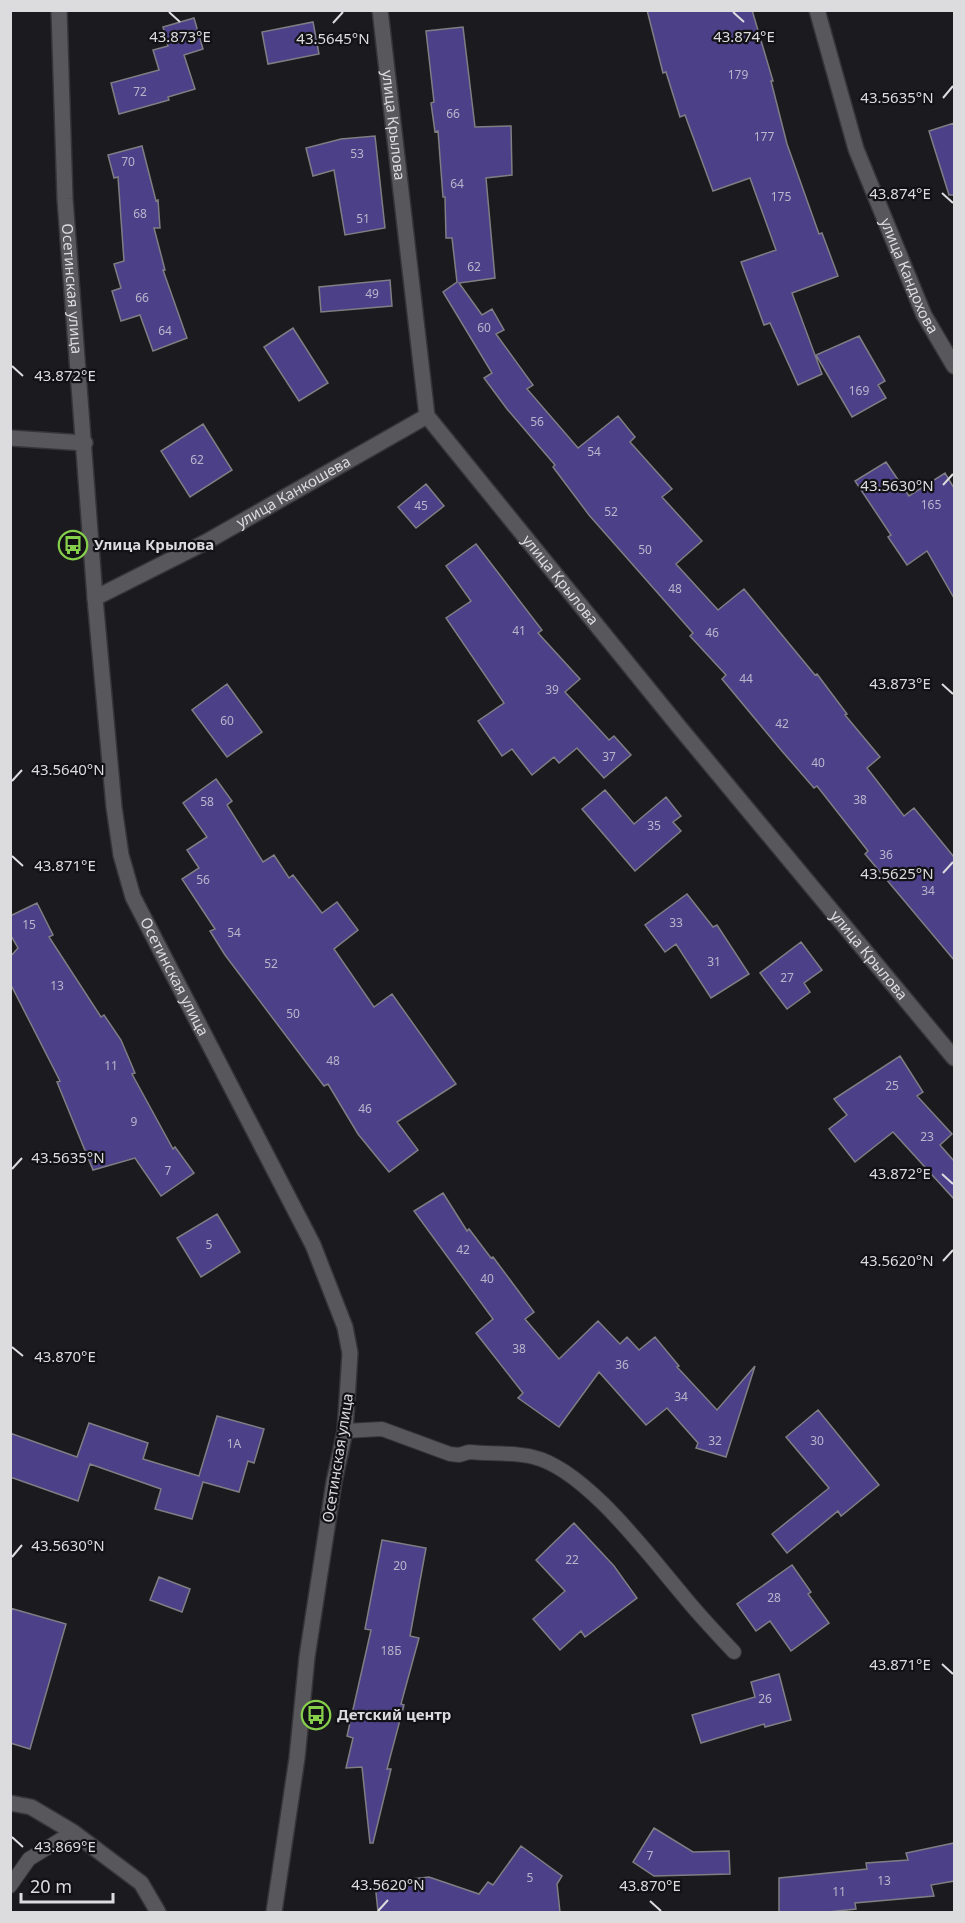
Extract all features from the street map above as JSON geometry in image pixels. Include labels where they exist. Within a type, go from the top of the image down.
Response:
[{"type":"street","name":"Осетинская улица","points":[[59,10],[65,199],[95,598],[114,807],[122,855],[133,897],[313,1245],[345,1327],[348,1345],[350,1389],[345,1431],[334,1482],[307,1657],[297,1758],[274,1912]]},
{"type":"street","name":"улица Крылова","points":[[380,10],[427,416],[680,728],[954,1058]]},
{"type":"street","name":"улица Кандохова","points":[[817,10],[855,149],[924,315],[954,366]]},
{"type":"street","name":"улица Канкошева","points":[[95,598],[206,542],[427,416]]},
{"type":"street","points":[[10,438],[85,443]]},
{"type":"street","points":[[10,1803],[30,1807],[74,1832],[141,1883],[158,1912]]},
{"type":"lane","points":[[345,1431],[382,1429],[450,1454],[459,1455],[469,1452],[533,1457],[560,1468],[578,1481],[634,1535],[682,1595],[734,1652]]},
{"type":"lane","points":[[10,1887],[29,1859],[74,1832]]},
{"type":"building","points":[[647,10],[752,10],[773,81],[771,81],[787,144],[819,234],[822,233],[838,276],[792,293],[822,374],[798,385],[770,323],[764,325],[741,262],[776,250],[750,178],[713,191],[685,115],[680,117],[666,72],[663,73]]},
{"type":"building","points":[[194,18],[203,49],[184,55],[195,89],[168,97],[169,100],[119,114],[111,83],[159,70],[153,50],[168,46],[163,27]]},
{"type":"building","points":[[313,22],[319,54],[268,64],[262,32]]},
{"type":"building","points":[[463,27],[475,127],[511,126],[512,175],[486,178],[495,278],[459,283],[482,315],[492,309],[504,330],[496,334],[533,385],[527,389],[578,448],[618,416],[635,437],[630,442],[672,489],[662,497],[702,541],[676,564],[718,610],[744,589],[815,675],[817,674],[847,714],[845,715],[880,757],[867,768],[904,816],[914,808],[954,857],[954,960],[865,854],[868,851],[817,786],[814,788],[722,679],[726,675],[690,636],[693,633],[589,515],[553,467],[555,465],[484,378],[492,373],[443,292],[457,282],[452,238],[446,238],[445,197],[443,197],[438,131],[435,132],[431,103],[434,102],[426,31]]},
{"type":"building","points":[[954,123],[954,195],[949,195],[929,131]]},
{"type":"building","points":[[375,136],[385,228],[345,235],[334,170],[313,176],[306,148],[341,139]]},
{"type":"building","points":[[142,146],[156,201],[158,200],[160,228],[154,228],[165,270],[163,270],[187,338],[153,351],[140,315],[121,321],[112,291],[121,288],[114,264],[124,261],[118,177],[114,178],[108,155]]},
{"type":"building","points":[[390,280],[392,306],[321,312],[319,287]]},
{"type":"building","points":[[293,328],[328,383],[299,401],[264,347]]},
{"type":"building","points":[[859,336],[885,381],[878,385],[886,398],[852,417],[816,355]]},
{"type":"building","points":[[203,424],[232,470],[190,497],[161,451]]},
{"type":"building","points":[[886,462],[909,496],[945,473],[954,488],[954,598],[927,551],[907,565],[888,537],[891,535],[855,481]]},
{"type":"building","points":[[426,484],[444,506],[416,528],[398,507]]},
{"type":"building","points":[[476,544],[542,630],[538,633],[580,679],[565,692],[609,740],[614,736],[631,755],[604,778],[577,748],[559,763],[554,757],[532,775],[512,749],[502,756],[478,721],[504,703],[446,618],[471,601],[446,566]]},
{"type":"building","points":[[227,684],[262,732],[227,757],[192,710]]},
{"type":"building","points":[[216,779],[232,801],[227,805],[263,862],[274,855],[289,878],[293,875],[322,913],[337,902],[358,930],[334,949],[374,1007],[392,994],[456,1084],[397,1122],[418,1150],[389,1172],[358,1134],[328,1084],[324,1086],[225,955],[210,931],[215,929],[182,879],[199,868],[187,850],[207,837],[183,803]]},
{"type":"building","points":[[605,790],[634,824],[666,797],[681,816],[673,822],[681,831],[635,871],[582,809]]},
{"type":"building","points":[[687,894],[713,927],[717,925],[749,974],[711,998],[676,944],[665,952],[645,925]]},
{"type":"building","points":[[37,903],[53,935],[49,937],[101,1017],[104,1015],[121,1040],[135,1073],[132,1074],[173,1149],[175,1147],[194,1173],[161,1196],[135,1158],[93,1170],[57,1082],[60,1081],[10,983],[10,957],[18,948],[10,934],[10,916]]},
{"type":"building","points":[[801,942],[822,970],[804,983],[810,992],[787,1009],[760,973]]},
{"type":"building","points":[[900,1056],[923,1092],[917,1096],[952,1134],[940,1145],[954,1161],[954,1199],[893,1132],[855,1162],[829,1129],[847,1115],[834,1099]]},
{"type":"building","points":[[443,1193],[467,1231],[469,1229],[491,1258],[493,1257],[534,1312],[525,1319],[559,1359],[598,1321],[620,1344],[627,1337],[639,1350],[655,1337],[679,1366],[677,1367],[717,1410],[755,1366],[726,1457],[696,1448],[698,1443],[667,1408],[646,1425],[599,1372],[559,1427],[518,1398],[523,1393],[476,1333],[493,1319],[414,1211]]},
{"type":"building","points":[[217,1214],[240,1252],[201,1277],[177,1238]]},
{"type":"building","points":[[818,1410],[879,1485],[841,1516],[838,1511],[787,1553],[772,1534],[829,1488],[786,1437]]},
{"type":"building","points":[[217,1416],[264,1429],[254,1463],[248,1461],[239,1492],[203,1482],[192,1519],[155,1509],[161,1489],[90,1464],[78,1501],[10,1477],[10,1433],[77,1457],[89,1423],[148,1443],[143,1459],[199,1476]]},
{"type":"building","points":[[574,1523],[614,1566],[637,1598],[585,1637],[581,1631],[560,1650],[533,1619],[565,1591],[536,1560]]},
{"type":"building","points":[[382,1540],[426,1548],[410,1636],[419,1638],[401,1704],[404,1705],[387,1769],[391,1769],[373,1843],[370,1843],[362,1767],[346,1768],[353,1738],[347,1736],[371,1630],[365,1629]]},
{"type":"building","points":[[792,1565],[811,1592],[808,1594],[829,1623],[791,1651],[770,1621],[756,1631],[737,1604]]},
{"type":"building","points":[[159,1577],[190,1589],[182,1612],[150,1600]]},
{"type":"building","points":[[10,1608],[66,1624],[30,1749],[10,1743]]},
{"type":"building","points":[[779,1674],[791,1720],[765,1727],[764,1724],[701,1743],[692,1715],[755,1697],[751,1682]]},
{"type":"building","points":[[654,1828],[693,1852],[729,1851],[730,1874],[654,1876],[633,1862]]},
{"type":"building","points":[[954,1843],[954,1881],[931,1885],[934,1896],[855,1903],[856,1909],[828,1912],[779,1912],[779,1878],[867,1869],[866,1863],[908,1860],[906,1853]]},
{"type":"building","points":[[521,1846],[562,1876],[557,1884],[560,1912],[378,1912],[375,1883],[429,1877],[479,1894],[488,1882],[493,1885]]},
{"type":"place","name":"Улица Крылова","points":[[73,545]]},
{"type":"place","name":"Детский центр","points":[[316,1715]]}]
